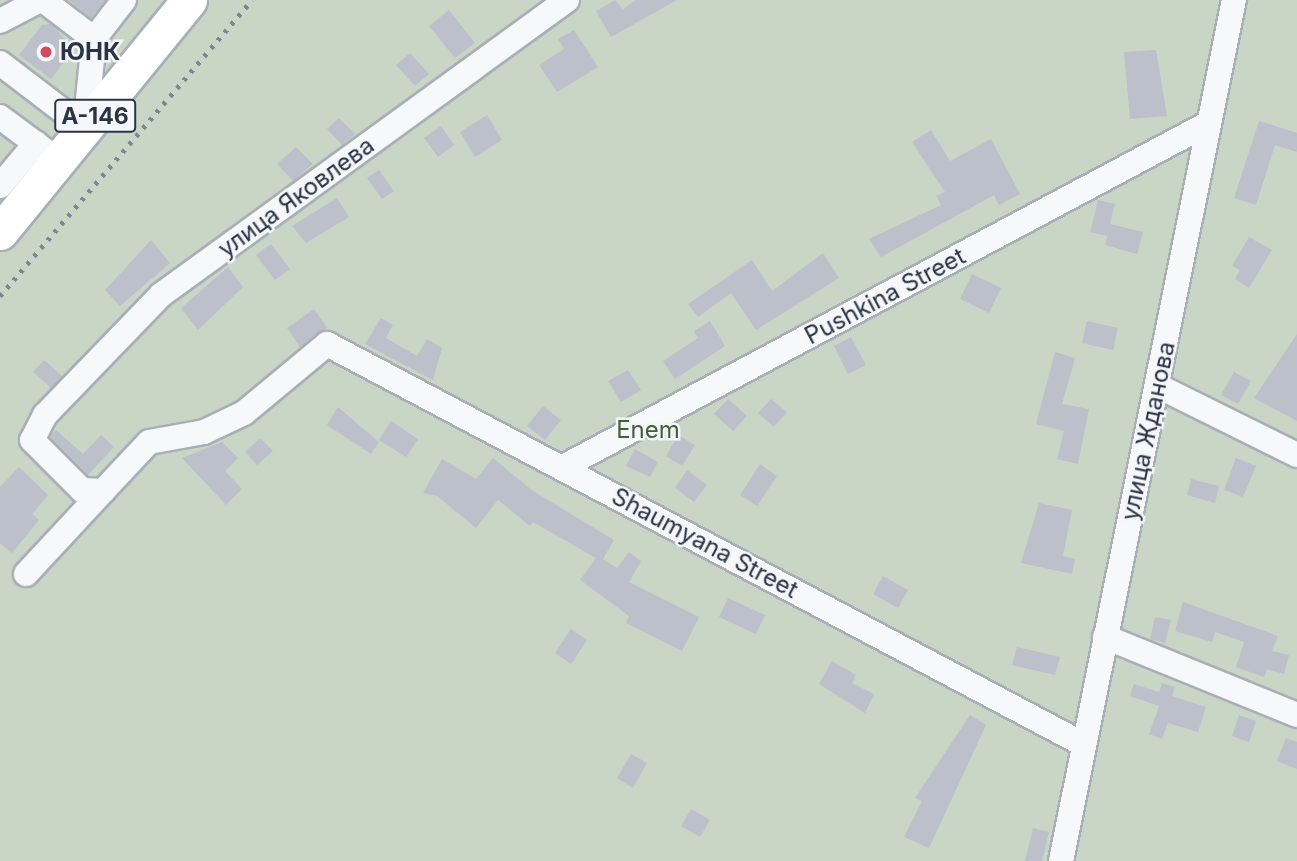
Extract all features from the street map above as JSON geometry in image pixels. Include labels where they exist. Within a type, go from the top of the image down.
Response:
[{"type":"highway","name":"А-146","points":[[0,232],[47,152],[85,128],[189,0]]},
{"type":"street","points":[[0,21],[42,0],[94,39]]},
{"type":"street","points":[[85,128],[94,39],[124,0]]},
{"type":"street","name":"улица Яковлева","points":[[103,491],[82,490],[37,447],[33,431],[45,415],[161,295],[567,0]]},
{"type":"street","name":"улица Жданова","points":[[1061,861],[1081,743],[1158,386],[1207,124],[1234,0]]},
{"type":"street","points":[[0,63],[85,128]]},
{"type":"street","points":[[0,117],[47,152],[0,186]]},
{"type":"street","name":"Pushkina Street","points":[[563,467],[1207,124]]},
{"type":"street","name":"Shaumyana Street","points":[[103,491],[149,442],[204,432],[244,413],[327,344],[1081,743]]},
{"type":"street","points":[[1158,386],[1297,455]]},
{"type":"street","points":[[26,574],[103,491]]},
{"type":"street","points":[[1105,637],[1297,715]]},
{"type":"green space","name":"Enem","points":[[0,0],[1297,0],[1297,861],[0,861]]},
{"type":"building","points":[[69,0],[105,0],[91,18]]},
{"type":"building","points":[[615,0],[623,9],[636,0],[677,0],[611,37],[596,11]]},
{"type":"building","points":[[449,10],[475,43],[455,58],[429,26]]},
{"type":"building","name":"ЮНК","points":[[51,24],[74,49],[51,79],[19,55],[42,25]]},
{"type":"building","points":[[574,30],[598,67],[557,92],[539,65],[564,49],[558,39]]},
{"type":"building","points":[[1156,50],[1167,116],[1130,119],[1124,52]]},
{"type":"building","points":[[410,53],[429,74],[415,86],[396,65]]},
{"type":"building","points":[[487,115],[502,140],[475,157],[460,132]]},
{"type":"building","points":[[339,118],[355,134],[342,145],[327,129]]},
{"type":"building","points":[[1259,121],[1297,133],[1297,152],[1275,145],[1256,205],[1234,198]]},
{"type":"building","points":[[441,126],[454,145],[438,157],[424,138]]},
{"type":"building","points":[[931,130],[950,161],[991,139],[1020,194],[999,205],[994,195],[881,257],[869,239],[941,205],[936,196],[945,192],[912,142]]},
{"type":"building","points":[[296,147],[313,164],[293,181],[277,164]]},
{"type":"building","points":[[379,170],[394,191],[382,199],[367,178]]},
{"type":"building","points":[[337,198],[349,217],[306,243],[292,226]]},
{"type":"building","points":[[1098,200],[1115,204],[1110,224],[1143,232],[1137,254],[1105,245],[1109,229],[1107,236],[1090,232]]},
{"type":"building","points":[[1249,237],[1272,250],[1249,288],[1235,279],[1240,270],[1232,266]]},
{"type":"building","points":[[151,240],[170,263],[120,306],[105,290]]},
{"type":"building","points":[[271,244],[290,269],[275,280],[256,255]]},
{"type":"building","points":[[823,253],[839,278],[756,330],[731,293],[698,317],[688,304],[752,260],[772,291]]},
{"type":"building","points":[[228,267],[243,287],[198,330],[181,308]]},
{"type":"building","points":[[972,274],[1001,288],[989,313],[960,299]]},
{"type":"building","points":[[314,309],[327,328],[300,347],[287,328]]},
{"type":"building","points":[[381,318],[393,325],[386,338],[417,356],[427,339],[442,348],[433,380],[365,344]]},
{"type":"building","points":[[710,321],[725,346],[675,379],[663,361],[698,338],[694,331]]},
{"type":"building","points":[[1087,321],[1118,328],[1113,350],[1082,343]]},
{"type":"building","points":[[1297,334],[1297,421],[1254,398]]},
{"type":"building","points":[[851,337],[866,365],[848,374],[834,346]]},
{"type":"building","points":[[1055,352],[1075,358],[1062,404],[1089,409],[1078,464],[1057,459],[1064,431],[1036,424]]},
{"type":"building","points":[[44,360],[62,376],[51,388],[33,372]]},
{"type":"building","points":[[628,370],[641,390],[621,402],[608,381]]},
{"type":"building","points":[[1234,372],[1251,381],[1238,404],[1221,395]]},
{"type":"building","points":[[728,399],[747,416],[733,431],[714,414]]},
{"type":"building","points":[[771,399],[787,412],[774,427],[758,413]]},
{"type":"building","points":[[543,406],[561,420],[545,440],[527,426]]},
{"type":"building","points":[[338,407],[379,442],[371,454],[327,425]]},
{"type":"building","points":[[391,421],[418,439],[406,457],[379,440]]},
{"type":"building","points":[[56,430],[83,454],[101,435],[114,447],[88,475],[50,437]]},
{"type":"building","points":[[678,435],[695,445],[682,466],[666,456]]},
{"type":"building","points":[[260,438],[273,451],[257,465],[245,452]]},
{"type":"building","points":[[222,442],[238,458],[225,471],[242,489],[226,505],[182,458]]},
{"type":"building","points":[[635,449],[658,462],[650,477],[626,466]]},
{"type":"building","points":[[493,458],[533,491],[614,540],[603,559],[617,568],[629,552],[641,561],[629,582],[699,617],[682,651],[626,623],[629,616],[580,580],[596,558],[533,522],[530,526],[498,500],[476,528],[437,496],[423,493],[442,459],[476,479]]},
{"type":"building","points":[[1236,458],[1256,466],[1243,497],[1224,490]]},
{"type":"building","points":[[760,464],[777,476],[757,506],[740,495]]},
{"type":"building","points":[[19,467],[48,495],[32,514],[39,520],[12,553],[0,543],[0,487]]},
{"type":"building","points":[[687,470],[707,485],[694,502],[675,488]]},
{"type":"building","points":[[1191,479],[1219,486],[1215,503],[1187,495]]},
{"type":"building","points":[[1039,503],[1072,510],[1063,556],[1075,559],[1072,574],[1021,563]]},
{"type":"building","points":[[883,576],[908,590],[898,608],[873,594]]},
{"type":"building","points":[[728,598],[765,615],[756,634],[719,617]]},
{"type":"building","points":[[1183,602],[1278,636],[1272,651],[1289,655],[1284,674],[1267,669],[1264,677],[1236,667],[1244,642],[1215,632],[1212,642],[1175,631]]},
{"type":"building","points":[[1155,617],[1171,620],[1165,643],[1150,639]]},
{"type":"building","points":[[571,629],[587,640],[571,664],[555,653]]},
{"type":"building","points":[[1017,647],[1060,657],[1055,675],[1012,665]]},
{"type":"building","points":[[832,661],[856,675],[852,683],[874,694],[865,713],[819,684]]},
{"type":"building","points":[[1162,683],[1175,687],[1172,696],[1206,707],[1198,732],[1168,723],[1162,739],[1149,734],[1159,706],[1130,696],[1134,684],[1159,692]]},
{"type":"building","points":[[970,715],[986,725],[929,848],[904,837],[922,801],[915,798]]},
{"type":"building","points":[[1239,715],[1256,721],[1249,742],[1232,736]]},
{"type":"building","points":[[1286,738],[1297,742],[1297,769],[1277,761]]},
{"type":"building","points":[[631,754],[647,763],[633,788],[617,778]]},
{"type":"building","points":[[691,809],[710,820],[700,837],[681,826]]},
{"type":"building","points":[[1033,828],[1049,832],[1042,861],[1025,861]]},
{"type":"railway","points":[[0,296],[252,0]]},
{"type":"place","name":"ЮНК","points":[[46,52]]}]
